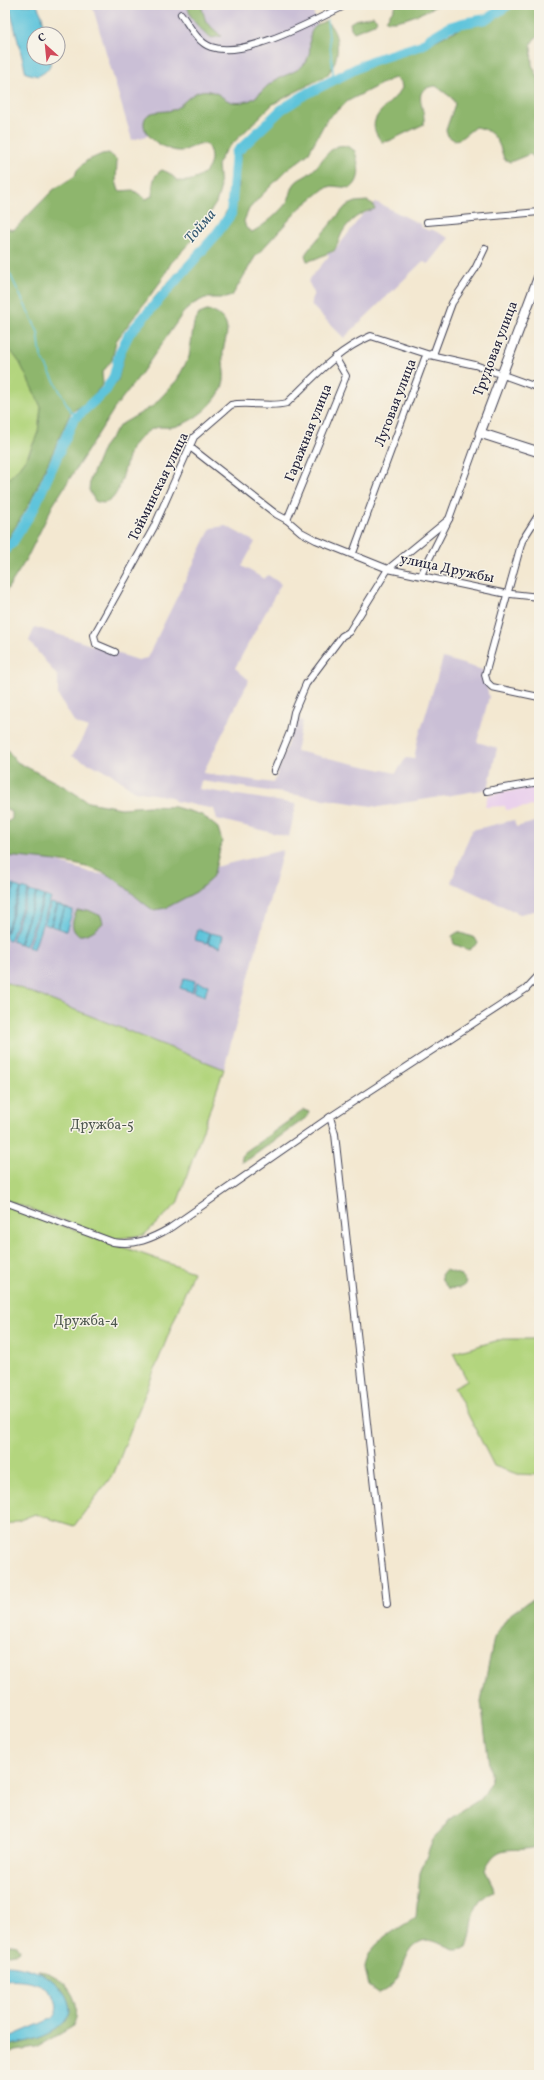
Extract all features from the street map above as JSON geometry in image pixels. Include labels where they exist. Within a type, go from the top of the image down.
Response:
[{"type":"street","points":[[181,14],[197,37],[211,47],[229,49],[260,43],[288,33],[346,5]]},
{"type":"street","points":[[427,222],[539,212]]},
{"type":"street","name":"Луговая улица","points":[[353,554],[425,358],[434,352],[452,303],[475,269],[485,248]]},
{"type":"street","name":"Трудовая улица","points":[[480,433],[539,276]]},
{"type":"street","name":"Тойминская улица","points":[[115,652],[96,644],[94,635],[154,527],[194,437],[231,404],[276,405],[287,403],[335,357],[352,344],[371,336],[430,355],[475,365],[539,388]]},
{"type":"street","name":"Гаражная улица","points":[[287,520],[346,376],[335,357]]},
{"type":"street","points":[[421,575],[450,519],[480,433],[539,452]]},
{"type":"street","name":"улица Дружбы","points":[[190,447],[276,514],[287,520],[306,535],[332,548],[353,554],[388,569],[507,593],[539,596]]},
{"type":"street","points":[[539,514],[522,541],[485,670],[486,679],[492,687],[539,697]]},
{"type":"street","points":[[274,771],[290,732],[294,712],[306,684],[342,636],[349,632],[388,569],[450,519]]},
{"type":"street","points":[[487,791],[539,782]]},
{"type":"street","points":[[5,1202],[113,1242],[136,1243],[150,1239],[170,1228],[330,1117],[526,990],[539,974]]},
{"type":"street","points":[[330,1117],[334,1134],[387,1604]]},
{"type":"shaded area","points":[[92,5],[311,5],[328,58],[256,107],[132,140]]},
{"type":"shaded area","points":[[375,203],[378,203],[422,225],[421,227],[429,231],[431,229],[449,238],[432,260],[427,264],[423,261],[344,338],[312,306],[311,300],[314,293],[308,281],[329,256],[325,252],[328,249],[333,253],[363,214],[368,212]]},
{"type":"shaded area","points":[[226,526],[255,542],[242,566],[264,579],[268,575],[281,584],[235,668],[249,680],[203,773],[274,783],[296,719],[303,721],[296,751],[396,773],[406,758],[414,759],[418,739],[443,658],[483,670],[489,697],[477,742],[497,748],[488,789],[379,807],[201,781],[199,789],[296,804],[289,837],[217,819],[214,809],[175,801],[171,797],[135,791],[110,773],[72,756],[88,728],[75,723],[58,695],[58,677],[29,641],[35,627],[138,660],[147,658],[211,528]]},
{"type":"shaded area","points":[[539,786],[539,805],[506,810],[505,806],[485,807],[488,795]]},
{"type":"shaded area","points":[[514,820],[516,827],[539,821],[539,910],[520,914],[451,882],[472,830]]},
{"type":"shaded area","points":[[5,845],[92,873],[163,880],[283,850],[224,1069],[5,982]]},
{"type":"green space","points":[[188,5],[201,5],[206,22],[221,36],[212,38],[204,32],[190,15]]},
{"type":"green space","points":[[396,5],[438,5],[420,14],[404,19],[397,21],[386,20]]},
{"type":"green space","points":[[511,5],[539,5],[539,36],[535,38],[531,44],[532,65],[539,79],[539,162],[530,154],[510,162],[504,159],[498,142],[492,134],[475,127],[460,139],[454,140],[448,136],[446,130],[455,104],[452,98],[436,86],[423,90],[421,94],[424,124],[389,141],[382,142],[376,133],[374,126],[375,119],[402,88],[401,82],[395,78],[389,80],[348,101],[327,119],[308,154],[287,170],[249,209],[244,221],[246,228],[252,232],[275,215],[287,202],[296,182],[308,175],[335,147],[347,147],[355,151],[359,171],[355,184],[351,188],[332,186],[325,188],[300,208],[255,257],[232,296],[225,298],[205,298],[193,304],[183,313],[141,374],[116,406],[53,505],[26,560],[5,593],[5,556],[74,423],[105,396],[118,380],[129,334],[155,297],[219,226],[239,186],[237,166],[242,153],[281,113],[359,67],[386,58],[408,54],[465,26],[485,23],[498,16]]},
{"type":"green space","points":[[373,16],[377,20],[374,24],[354,32],[351,28],[350,23],[355,20]]},
{"type":"green space","points":[[326,21],[331,26],[337,40],[337,55],[331,69],[327,75],[273,104],[225,151],[218,163],[220,190],[216,203],[194,238],[171,263],[161,281],[116,341],[112,360],[102,373],[103,384],[87,403],[71,412],[30,503],[5,544],[5,482],[17,470],[29,454],[38,432],[41,407],[20,363],[5,343],[5,228],[13,230],[16,228],[53,190],[75,176],[77,170],[86,161],[102,154],[109,153],[117,160],[116,181],[119,191],[133,190],[146,199],[152,196],[156,175],[162,170],[169,173],[178,181],[193,180],[200,176],[205,172],[211,160],[207,145],[198,144],[181,151],[164,147],[153,140],[145,130],[144,125],[147,116],[151,113],[175,109],[190,96],[204,91],[215,93],[234,102],[252,100],[274,81],[295,71],[305,63],[310,51],[310,39],[313,29]]},
{"type":"green space","points":[[367,201],[373,204],[375,209],[360,214],[348,224],[334,251],[307,261],[305,255],[309,249],[346,206],[356,202]]},
{"type":"green space","points":[[5,291],[51,409],[5,500]]},
{"type":"green space","points":[[207,311],[218,314],[227,326],[227,333],[223,348],[224,381],[218,396],[206,409],[191,420],[177,426],[157,427],[143,435],[131,449],[120,486],[116,494],[104,503],[95,501],[89,490],[90,480],[103,448],[120,425],[153,406],[177,380],[189,357],[194,323],[199,314]]},
{"type":"green space","points":[[5,747],[17,762],[65,787],[88,802],[121,808],[149,806],[175,807],[202,815],[218,828],[222,841],[214,873],[211,879],[196,892],[166,908],[153,910],[116,880],[99,871],[73,864],[5,856],[5,823],[12,819],[12,812],[5,808]]},
{"type":"green space","points":[[88,910],[101,916],[103,923],[85,935],[78,935],[75,933],[73,927],[74,917],[77,911]]},
{"type":"green space","points":[[458,932],[475,938],[478,943],[469,950],[454,944],[452,936]]},
{"type":"green space","name":"Дружба-5","points":[[5,982],[224,1069],[177,1204],[144,1235],[114,1239],[5,1200]]},
{"type":"green space","points":[[304,1110],[309,1112],[307,1117],[249,1159],[242,1162],[241,1156],[245,1152]]},
{"type":"green space","name":"Дружба-4","points":[[5,1205],[193,1272],[114,1473],[74,1526],[35,1514],[5,1526]]},
{"type":"green space","points":[[445,1270],[461,1275],[466,1283],[458,1288],[448,1288],[442,1281],[441,1275]]},
{"type":"green space","points":[[503,1339],[537,1339],[539,1343],[539,1475],[517,1474],[494,1466],[454,1387],[467,1380],[453,1353]]},
{"type":"green space","points":[[539,1598],[539,1845],[531,1848],[502,1851],[490,1860],[485,1870],[494,1891],[485,1896],[476,1908],[467,1948],[454,1950],[434,1941],[422,1941],[415,1945],[410,1951],[400,1974],[395,1981],[389,1988],[379,1993],[369,1986],[365,1969],[367,1958],[372,1950],[385,1938],[416,1917],[420,1873],[433,1840],[451,1818],[480,1799],[491,1781],[481,1702],[494,1638],[508,1616],[527,1602]]},
{"type":"green space","points":[[12,1944],[17,1945],[20,1950],[19,1952],[5,1955],[5,1947]]},
{"type":"green space","points":[[38,1971],[56,1977],[64,1983],[74,1999],[77,2009],[76,2018],[72,2027],[36,2048],[15,2051],[5,2056],[5,2046],[32,2040],[48,2032],[63,2021],[69,2014],[68,2001],[60,1989],[55,1983]]},
{"type":"water","points":[[9,5],[37,5],[42,16],[44,26],[26,26],[26,66],[49,66],[44,73],[38,76],[26,73]]},
{"type":"water","points":[[6,883],[14,885],[5,911],[5,886]]},
{"type":"water","points":[[15,886],[21,888],[5,934],[5,913]]},
{"type":"water","points":[[22,888],[28,890],[10,941],[5,937]]},
{"type":"water","points":[[29,891],[36,893],[19,944],[12,941]]},
{"type":"water","points":[[37,893],[44,896],[26,946],[20,944]]},
{"type":"water","points":[[45,896],[51,898],[34,949],[28,947]]},
{"type":"water","points":[[51,903],[57,905],[50,926],[44,924]]},
{"type":"water","points":[[58,905],[65,908],[57,928],[51,926]]},
{"type":"water","points":[[65,908],[73,910],[66,931],[58,928]]},
{"type":"water","points":[[198,929],[210,933],[207,943],[195,940]]},
{"type":"water","points":[[211,933],[223,936],[220,947],[208,943]]},
{"type":"water","points":[[184,978],[195,981],[192,992],[180,988]]},
{"type":"water","points":[[197,982],[208,985],[205,996],[194,992]]},
{"type":"water","points":[[5,1965],[26,1968],[56,1983],[68,2000],[70,2011],[66,2020],[60,2026],[52,2032],[33,2040],[5,2046],[5,2039],[51,2019],[55,2014],[57,2007],[53,1995],[42,1986],[27,1981],[5,1980]]},
{"type":"waterway","points":[[325,5],[326,9]]},
{"type":"waterway","name":"Тойма","points":[[5,550],[12,543],[34,508],[74,419],[106,390],[114,376],[120,352],[129,334],[215,236],[231,214],[236,153],[282,109],[308,93],[371,61],[422,45],[449,27],[487,19],[508,5]]},
{"type":"waterway","points":[[327,20],[334,80]]},
{"type":"waterway","points":[[5,264],[38,332],[41,356],[71,412],[78,414]]}]
